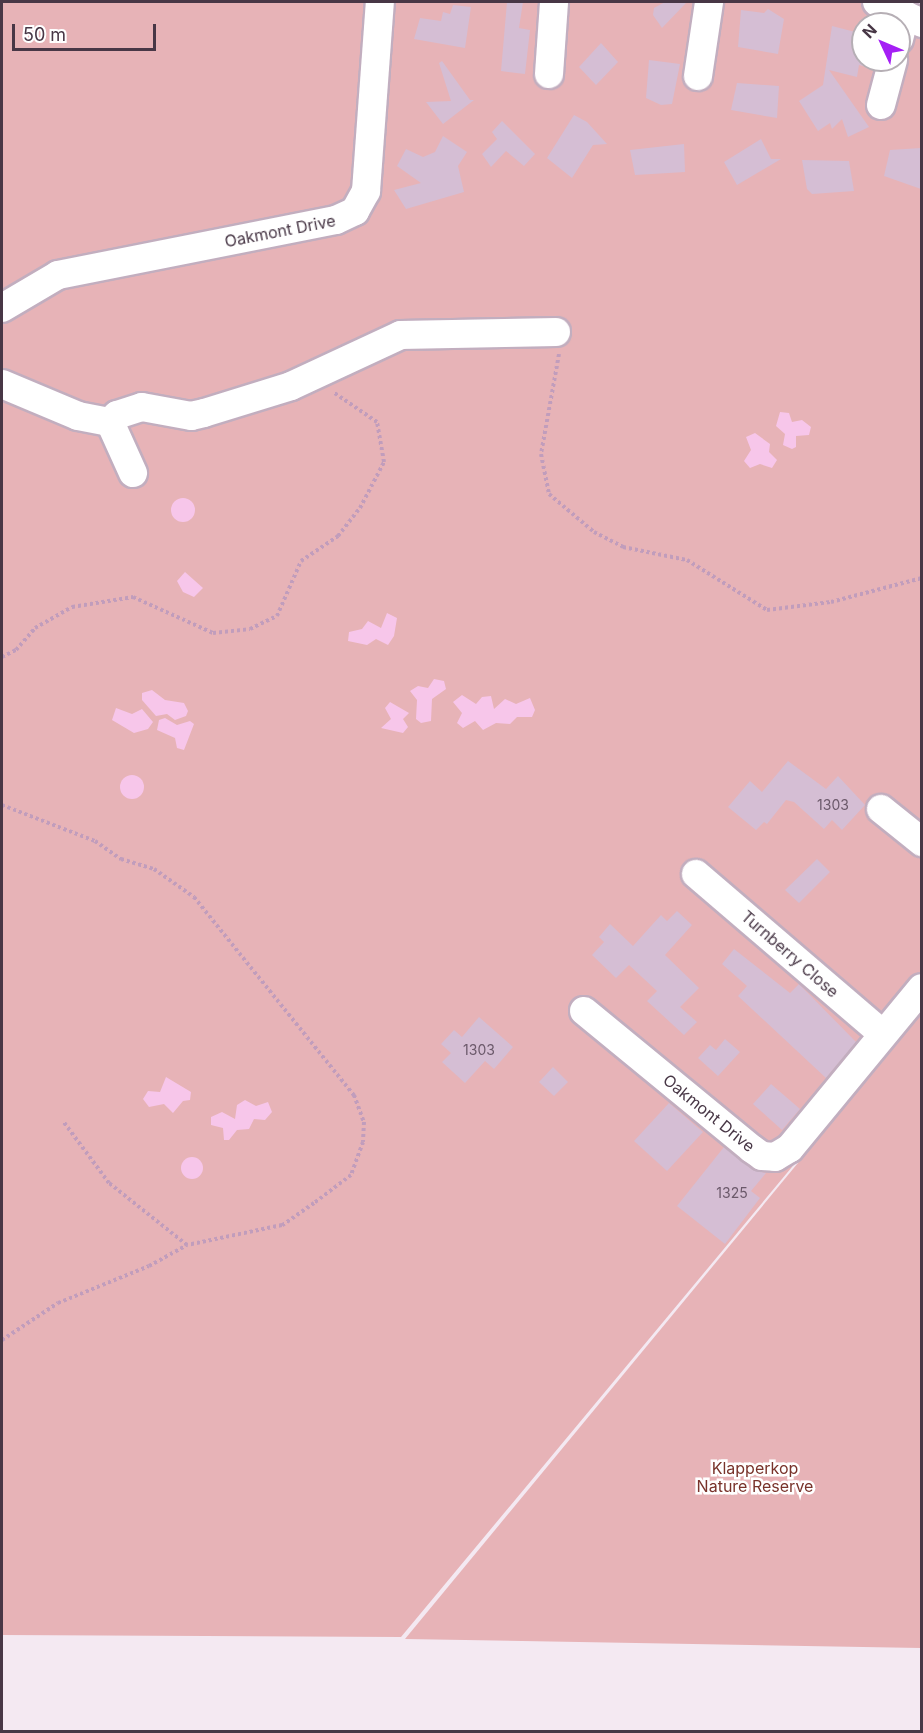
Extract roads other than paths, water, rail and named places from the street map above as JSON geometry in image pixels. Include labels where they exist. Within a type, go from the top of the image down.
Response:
[{"type":"street","name":"Oakmont Drive","points":[[2,308],[58,275],[336,220],[355,211],[366,190],[380,2]]},
{"type":"street","points":[[549,74],[554,2]]},
{"type":"street","points":[[698,76],[709,2]]},
{"type":"street","points":[[877,2],[890,12]]},
{"type":"street","points":[[881,105],[890,72]]},
{"type":"street","points":[[110,422],[117,415],[142,407],[191,416],[204,413],[291,386],[401,335],[556,332]]},
{"type":"street","points":[[2,384],[78,416],[110,422]]},
{"type":"street","points":[[110,422],[133,473]]},
{"type":"street","points":[[881,808],[921,842]]},
{"type":"street","name":"Turnberry Close","points":[[696,874],[884,1034]]},
{"type":"street","name":"Oakmont Drive","points":[[584,1011],[752,1149],[767,1156],[780,1155],[790,1148],[921,988]]},
{"type":"park label","name":"Klapperkop Nature Reserve","points":[[755,1477]]}]
